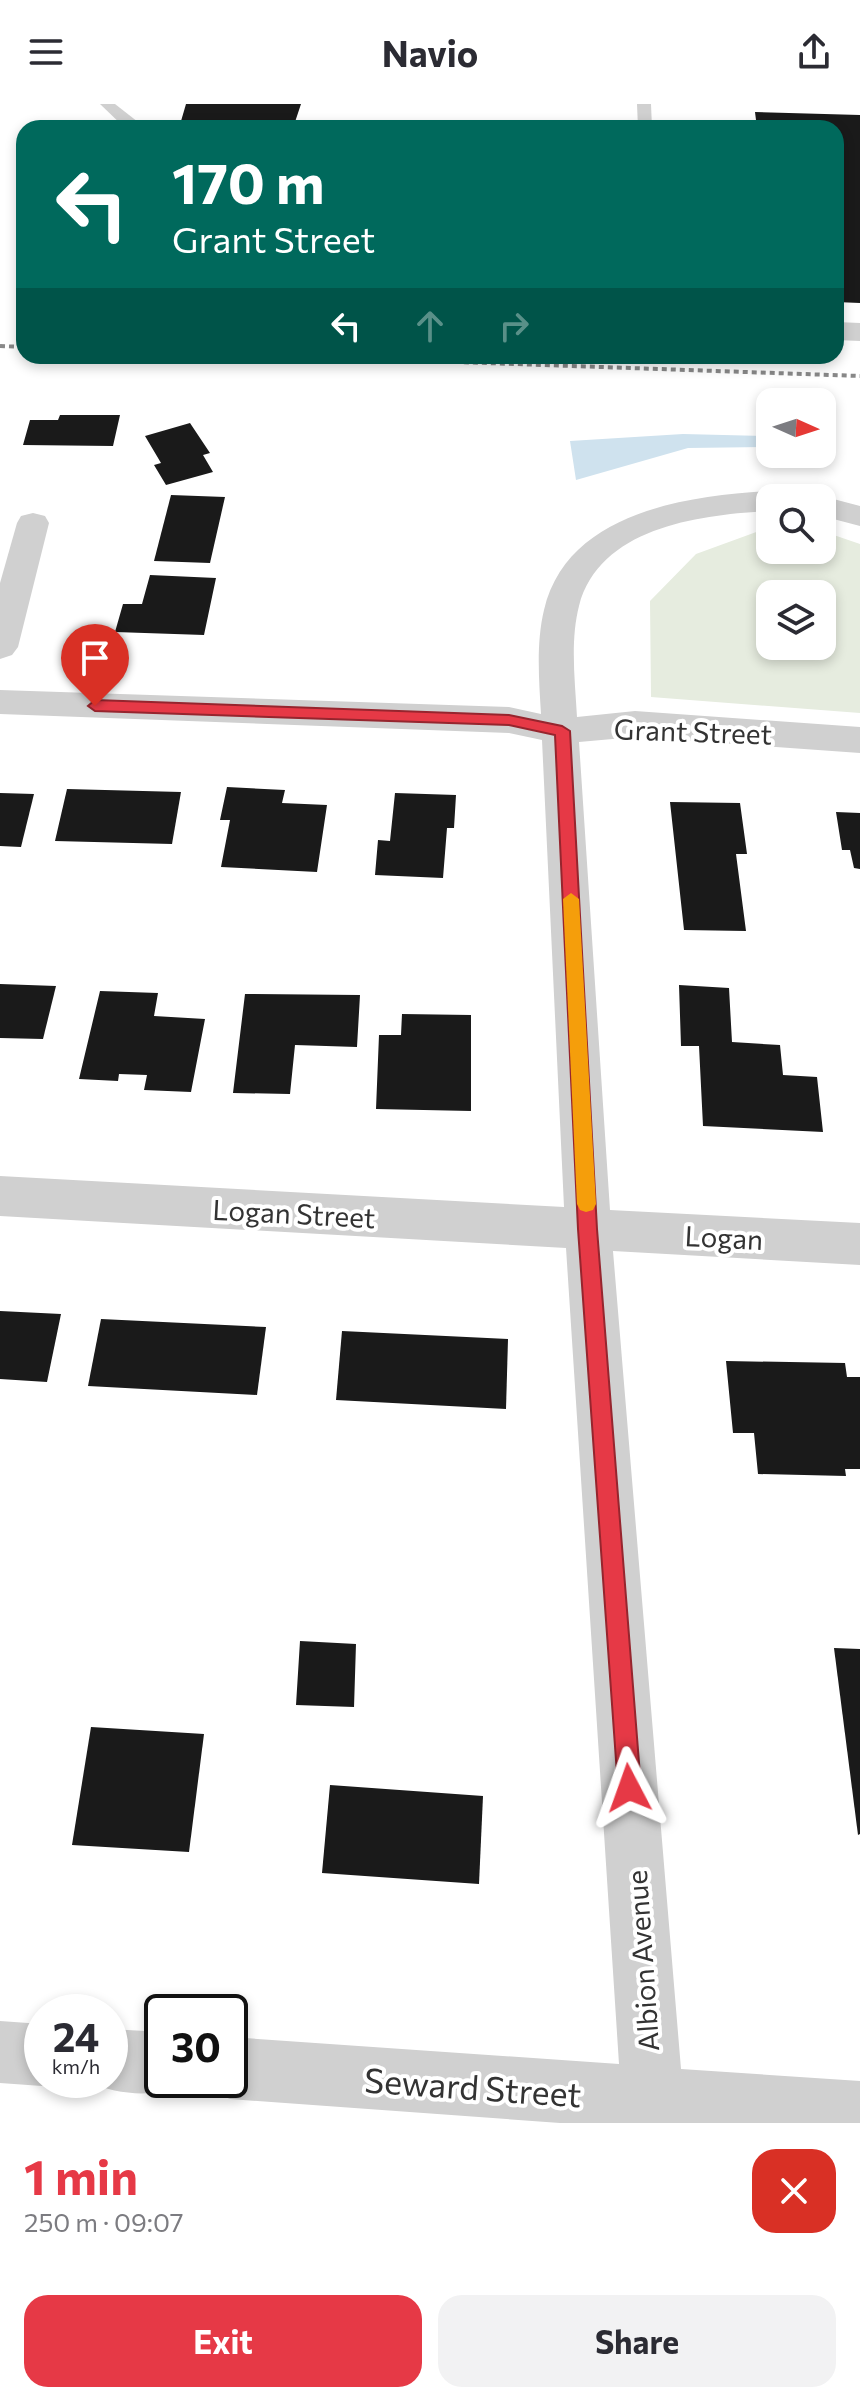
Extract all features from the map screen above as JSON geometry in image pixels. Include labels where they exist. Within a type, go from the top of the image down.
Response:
[{"type":"street","name":"Albion Avenue","points":[[653,2111],[588,1229],[557,665],[558,623],[564,599],[575,577],[592,556],[626,532],[670,514],[711,505],[756,502]]},
{"type":"street","points":[[836,510],[860,516]]},
{"type":"street","points":[[0,647],[33,523]]},
{"type":"street","name":"Grant Street","points":[[0,702],[509,720],[562,731],[635,724],[860,740]]},
{"type":"street","name":"Logan Street","points":[[0,1196],[588,1229]]},
{"type":"street","name":"Logan","points":[[588,1229],[860,1244]]},
{"type":"street","points":[[0,2052],[24,2054]]},
{"type":"street","name":"Seward Street","points":[[248,2070],[653,2111],[860,2113]]},
{"type":"lane","points":[[107,104],[127,120]]},
{"type":"shaded area","points":[[756,532],[756,564],[836,564],[836,536],[860,544],[860,713],[651,697],[650,601],[696,554]]},
{"type":"water","points":[[683,434],[756,436],[756,447],[688,448],[576,480],[570,441]]},
{"type":"building","points":[[186,104],[301,104],[296,120],[181,120]]},
{"type":"building","points":[[755,112],[860,115],[860,303],[844,302],[844,120],[756,120]]},
{"type":"building","points":[[60,415],[120,415],[113,446],[23,445],[30,420],[58,420]]},
{"type":"building","points":[[190,423],[210,453],[203,455],[213,472],[166,485],[154,465],[161,463],[145,436]]},
{"type":"building","points":[[171,495],[225,497],[210,563],[154,561]]},
{"type":"building","points":[[150,575],[216,578],[204,635],[115,632],[123,604],[142,604]]},
{"type":"building","points":[[227,787],[285,790],[282,803],[327,805],[317,872],[221,867],[230,820],[220,820]]},
{"type":"building","points":[[67,789],[181,792],[172,844],[55,841]]},
{"type":"building","points":[[0,793],[34,794],[21,847],[0,846]]},
{"type":"building","points":[[395,793],[456,795],[454,828],[447,828],[443,878],[375,875],[378,840],[390,841]]},
{"type":"building","points":[[670,802],[740,803],[747,854],[736,854],[746,931],[684,930]]},
{"type":"building","points":[[836,812],[860,813],[860,869],[854,868],[850,850],[842,850]]},
{"type":"building","points":[[0,984],[56,986],[43,1039],[0,1038]]},
{"type":"building","points":[[679,985],[729,988],[732,1042],[780,1045],[783,1075],[817,1077],[823,1132],[703,1126],[699,1046],[681,1046]]},
{"type":"building","points":[[100,991],[158,993],[154,1016],[205,1019],[191,1092],[144,1090],[147,1075],[119,1074],[118,1081],[79,1079]]},
{"type":"building","points":[[245,994],[360,995],[357,1047],[295,1045],[290,1094],[233,1093]]},
{"type":"building","points":[[402,1014],[471,1015],[471,1111],[376,1109],[379,1035],[401,1035]]},
{"type":"building","points":[[0,1311],[61,1314],[47,1382],[0,1379]]},
{"type":"building","points":[[101,1319],[266,1327],[257,1395],[88,1386]]},
{"type":"building","points":[[342,1331],[508,1339],[506,1409],[336,1400]]},
{"type":"building","points":[[726,1361],[845,1363],[847,1377],[860,1377],[860,1469],[845,1469],[846,1476],[758,1474],[754,1433],[733,1433]]},
{"type":"building","points":[[300,1641],[356,1644],[354,1707],[296,1705]]},
{"type":"building","points":[[834,1648],[860,1649],[858,1835]]},
{"type":"building","points":[[91,1727],[204,1734],[189,1852],[72,1845]]},
{"type":"building","points":[[330,1785],[483,1796],[479,1884],[322,1873]]},
{"type":"railway","points":[[0,346],[16,347]]},
{"type":"railway","points":[[514,364],[860,376]]},
{"type":"slow traffic","points":[[571,899],[586,1204]]},
{"type":"route","points":[[95,706],[509,720],[562,731],[588,1229],[629,1788]]}]
